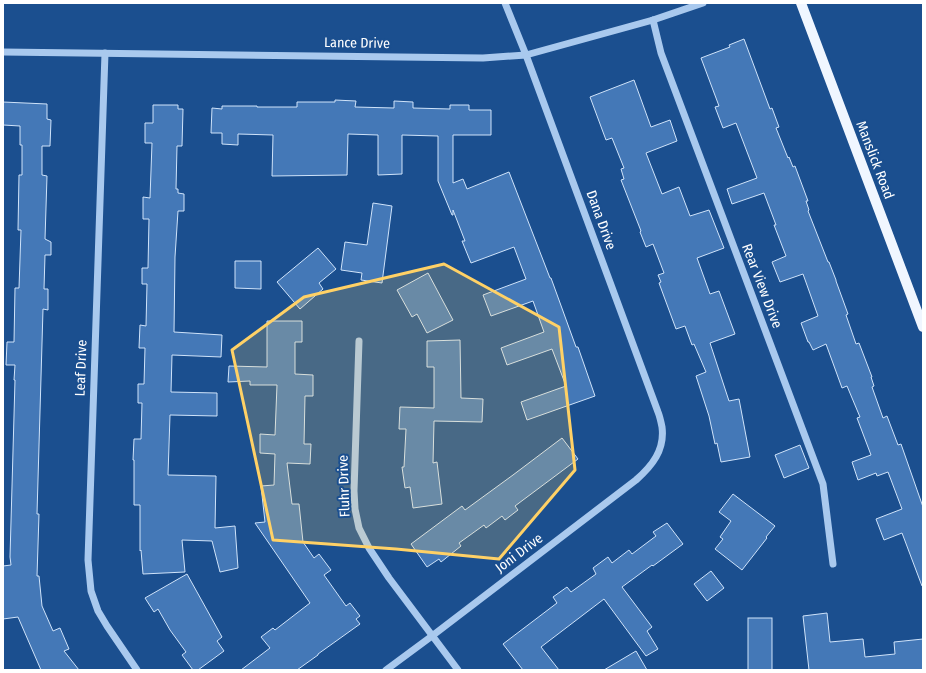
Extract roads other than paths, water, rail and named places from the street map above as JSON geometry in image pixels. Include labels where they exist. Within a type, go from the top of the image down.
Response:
[{"type":"main road","name":"Manslick Road","points":[[801,3],[923,326]]},
{"type":"street","name":"Dana Drive","points":[[505,3],[526,55],[658,412],[662,428],[660,448]]},
{"type":"street","name":"Lance Drive","points":[[3,52],[483,58],[526,55],[653,20],[703,3]]},
{"type":"street","name":"Rear View Drive","points":[[653,20],[662,53],[823,484],[833,564]]},
{"type":"street","name":"Leaf Drive","points":[[105,53],[88,560],[91,591],[98,611],[137,670]]},
{"type":"street","name":"Fluhr Drive","points":[[358,341],[354,491],[355,509],[359,528],[369,548],[389,578],[458,670]]},
{"type":"street","name":"Joni Drive","points":[[386,670],[636,480],[649,468],[660,448]]}]
